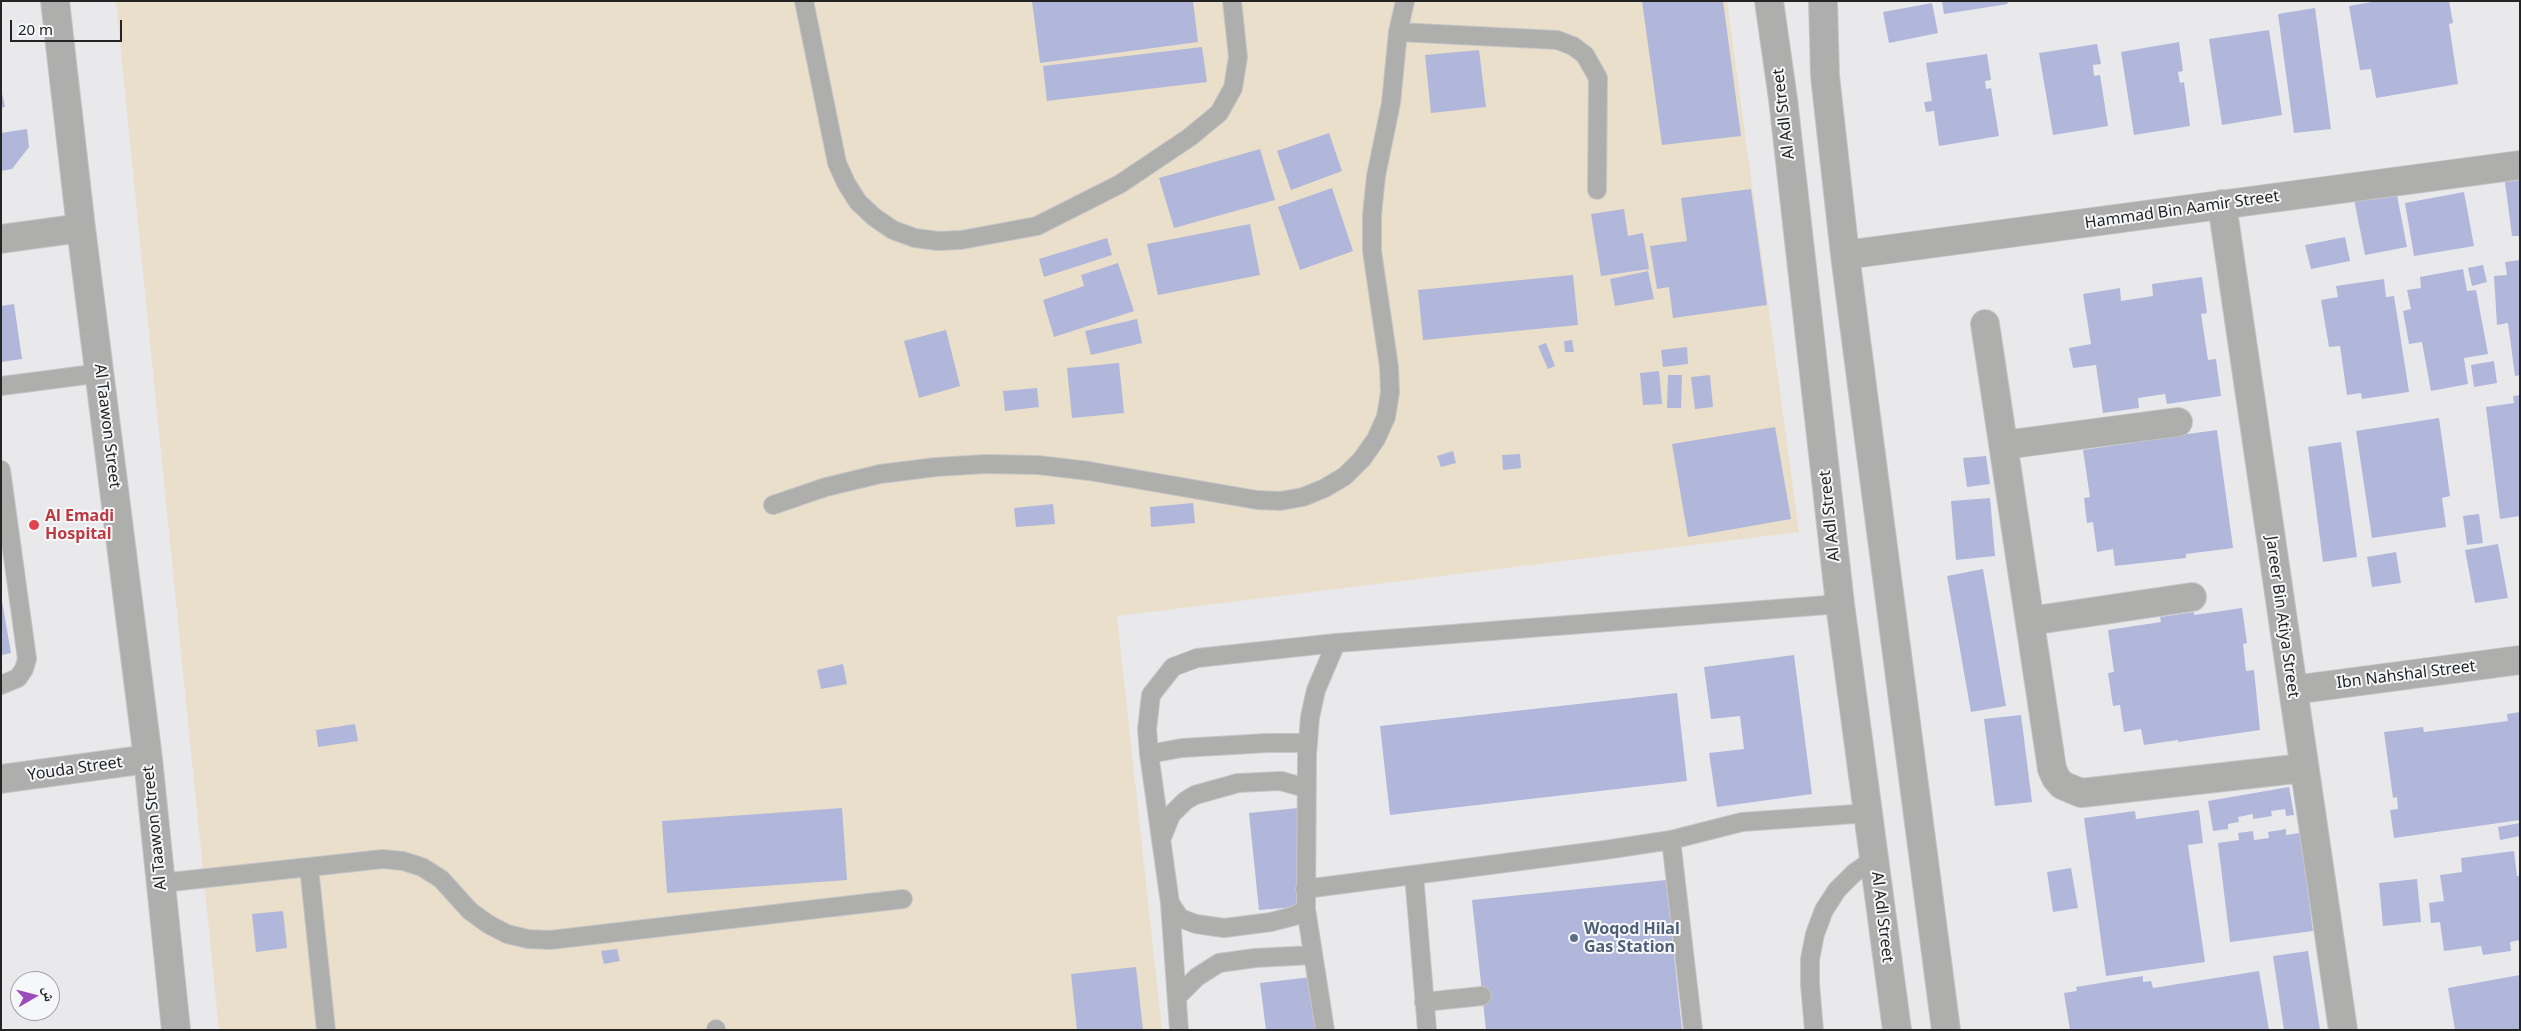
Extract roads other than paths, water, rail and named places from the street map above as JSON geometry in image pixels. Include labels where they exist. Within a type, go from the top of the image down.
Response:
[{"type":"street","name":"Al Taawon Street","points":[[55,1],[81,228],[101,373],[148,759],[176,1030]]},
{"type":"street","name":"Al Adl Street","points":[[1769,1],[1783,99],[1840,604],[1897,1030]]},
{"type":"street","points":[[1823,1],[1825,76],[1845,255],[1946,1030]]},
{"type":"street","name":"Hammad Bin Aamir Street","points":[[1845,255],[2520,165]]},
{"type":"street","name":"Jareer Bin Atiya Street","points":[[2222,204],[2343,1030]]},
{"type":"street","points":[[1,238],[81,228]]},
{"type":"street","points":[[1986,324],[2052,769],[2062,786],[2081,793],[2304,768]]},
{"type":"street","points":[[2004,445],[2178,422]]},
{"type":"street","points":[[2030,621],[2192,597]]},
{"type":"street","name":"Ibn Nahshal Street","points":[[2293,690],[2520,660]]},
{"type":"street","name":"Youda Street","points":[[1,780],[148,759]]},
{"type":"lane","points":[[804,1],[837,163],[846,183],[858,202],[874,217],[893,230],[915,238],[938,241],[961,240],[1037,226],[1120,184],[1197,131],[1219,113],[1233,88],[1238,57],[1232,1]]},
{"type":"lane","points":[[773,505],[826,487],[880,474],[961,465],[1038,465],[1080,470],[1257,500],[1303,497],[1325,488],[1345,476],[1362,459],[1376,439],[1386,416],[1390,392],[1389,367],[1372,251],[1372,215],[1376,176],[1391,103],[1398,32],[1405,1]]},
{"type":"lane","points":[[1398,32],[1557,40],[1573,46],[1585,55],[1598,78],[1597,190]]},
{"type":"lane","points":[[1,386],[101,373]]},
{"type":"lane","points":[[1,470],[26,659],[24,669],[18,678],[1,685]]},
{"type":"lane","points":[[1179,1030],[1170,903],[1147,729],[1151,695],[1173,667],[1197,658],[1336,643],[1840,604]]},
{"type":"lane","points":[[1325,1030],[1306,910],[1306,788],[1310,717],[1316,690],[1336,643]]},
{"type":"lane","points":[[1149,754],[1191,747],[1308,743]]},
{"type":"lane","points":[[1161,841],[1171,815],[1185,801],[1195,795],[1238,783],[1281,781],[1306,788]]},
{"type":"lane","points":[[1305,889],[1671,840],[1742,822],[1869,813]]},
{"type":"lane","points":[[1671,840],[1681,976],[1693,1030]]},
{"type":"lane","points":[[161,883],[383,859],[403,861],[422,867],[441,879],[470,911],[488,924],[508,934],[528,939],[550,940],[903,899]]},
{"type":"lane","points":[[1814,1030],[1810,959],[1814,934],[1824,910],[1837,890],[1854,872],[1874,859]]},
{"type":"lane","points":[[309,867],[326,1030]]},
{"type":"lane","points":[[1414,875],[1427,1030]]},
{"type":"lane","points":[[1170,903],[1180,918],[1196,924],[1224,928],[1271,922],[1294,916],[1306,910]]},
{"type":"lane","points":[[1177,997],[1197,977],[1219,963],[1255,958],[1314,955]]},
{"type":"lane","points":[[1424,1002],[1482,996]]},
{"type":"place","name":"Al Emadi Hospital","points":[[34,525]]},
{"type":"place","name":"Woqod Hilal Gas Station","points":[[1574,938]]}]
